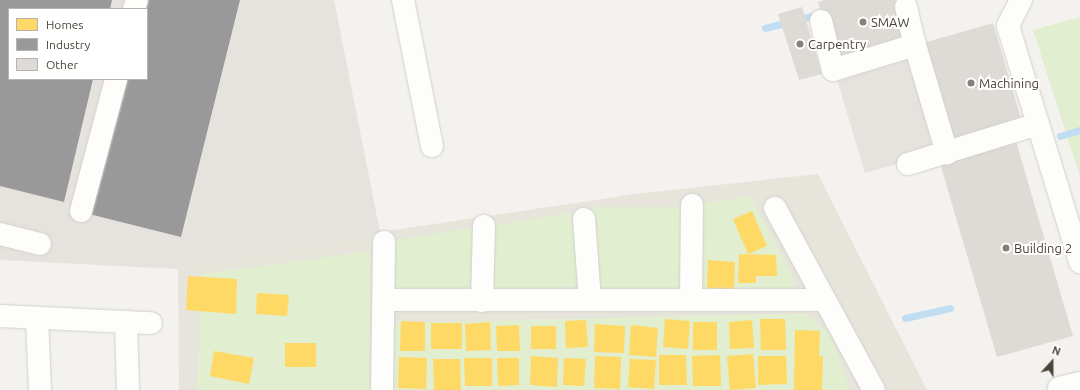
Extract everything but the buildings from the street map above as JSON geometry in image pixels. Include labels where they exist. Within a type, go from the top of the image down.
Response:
[{"type":"street","points":[[403,0],[432,146]]},
{"type":"street","points":[[1020,0],[1008,26],[1080,262]]},
{"type":"street","points":[[906,8],[946,153]]},
{"type":"street","points":[[821,20],[833,70],[915,45]]},
{"type":"street","points":[[81,212],[116,80]]},
{"type":"street","points":[[908,164],[1038,124]]},
{"type":"street","points":[[691,299],[692,205]]},
{"type":"street","points":[[775,208],[874,390]]},
{"type":"street","points":[[584,219],[590,300]]},
{"type":"street","points":[[482,301],[484,226]]},
{"type":"street","points":[[0,234],[40,244]]},
{"type":"street","points":[[382,390],[384,242]]},
{"type":"street","points":[[384,300],[824,300]]},
{"type":"street","points":[[0,316],[151,323]]},
{"type":"street","points":[[37,318],[40,390]]},
{"type":"street","points":[[126,322],[128,390]]},
{"type":"street","points":[[1059,388],[1080,383]]},
{"type":"shaded area","points":[[0,0],[334,0],[380,232],[178,269],[0,260]]},
{"type":"shaded area","points":[[908,55],[937,153],[865,173],[836,76]]},
{"type":"shaded area","points":[[818,174],[927,390],[179,390],[178,269],[380,232],[635,194]]},
{"type":"green space","points":[[1080,17],[1080,177],[1033,30]]},
{"type":"green space","points":[[750,196],[795,280],[791,300],[683,287],[677,295],[603,295],[593,280],[591,207],[678,207]]},
{"type":"green space","points":[[571,213],[580,278],[568,295],[492,289],[489,226]]},
{"type":"green space","points":[[469,228],[472,235],[472,281],[465,296],[410,298],[390,284],[392,241]]},
{"type":"green space","points":[[370,251],[370,390],[197,390],[202,274]]},
{"type":"green space","points":[[804,313],[831,335],[850,390],[392,390],[395,323]]},
{"type":"waterway","points":[[765,28],[820,14]]},
{"type":"waterway","points":[[1060,136],[1080,130]]},
{"type":"waterway","points":[[905,318],[950,308]]},
{"type":"place","name":"SMAW","points":[[863,22]]},
{"type":"place","name":"Carpentry","points":[[800,44]]},
{"type":"place","name":"Machining","points":[[971,83]]},
{"type":"place","name":"Building 2","points":[[1006,248]]}]
